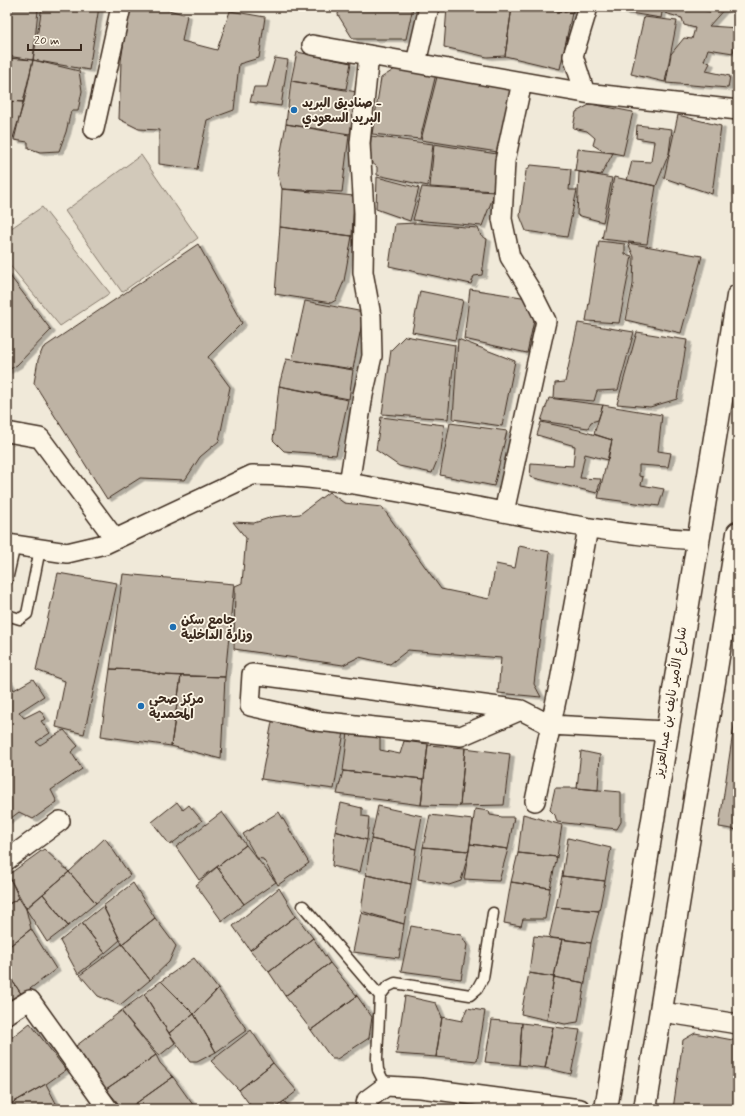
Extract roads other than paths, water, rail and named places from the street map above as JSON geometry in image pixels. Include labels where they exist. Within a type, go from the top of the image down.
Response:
[{"type":"street","points":[[94,129],[121,7]]},
{"type":"street","points":[[416,64],[429,7]]},
{"type":"street","points":[[585,93],[573,56],[588,7]]},
{"type":"street","points":[[312,45],[585,93],[738,110]]},
{"type":"street","points":[[349,484],[363,395],[372,356],[371,316],[364,272],[364,213],[360,143],[369,55]]},
{"type":"street","points":[[504,512],[546,321],[531,291],[510,257],[502,219],[505,160],[522,82]]},
{"type":"street","name":"شارع الأمير نايف بن عبدالعزيز","points":[[606,1109],[666,731],[738,296]]},
{"type":"street","points":[[7,432],[40,438],[115,539]]},
{"type":"street","points":[[11,544],[67,553],[105,544],[252,475],[275,475],[349,484],[650,538],[698,540]]},
{"type":"street","points":[[535,801],[588,528]]},
{"type":"street","points":[[645,1109],[738,538]]},
{"type":"street","points":[[520,710],[461,736],[317,721],[250,706],[252,674],[520,710],[550,726],[666,731]]},
{"type":"street","points":[[7,860],[60,821]]},
{"type":"street","points":[[7,1014],[30,1000],[108,1109]]},
{"type":"street","points":[[662,1012],[738,1024]]},
{"type":"street","points":[[365,1109],[367,1100],[386,1086],[421,1088],[580,1109]]},
{"type":"lane","points":[[7,580],[11,544]]},
{"type":"lane","points":[[7,615],[20,619],[27,614],[40,549]]},
{"type":"lane","points":[[303,906],[380,996]]},
{"type":"lane","points":[[386,1086],[378,1070],[377,1058],[380,996],[387,987],[395,983],[470,995],[477,989],[483,978],[493,913]]},
{"type":"place","name":"صناديق البريد - البريد السعودي","points":[[294,110]]},
{"type":"place","name":"جامع سكن وزارة الداخلية","points":[[173,627]]},
{"type":"place","name":"مركز صحي المحمدية","points":[[141,706]]}]
